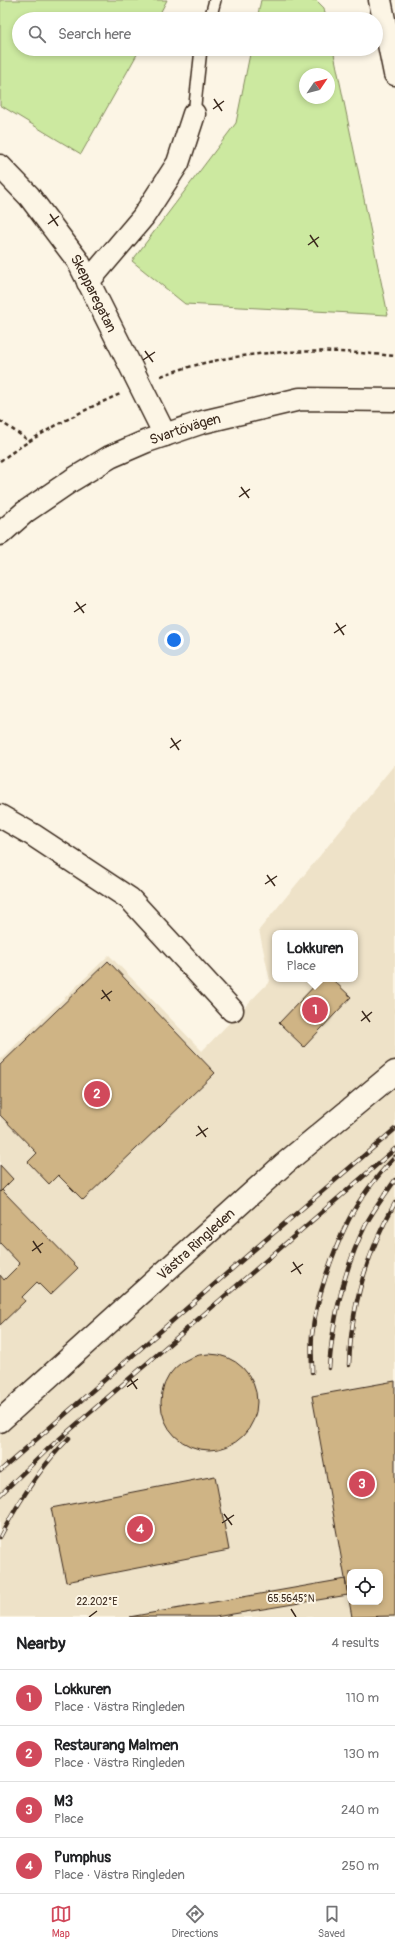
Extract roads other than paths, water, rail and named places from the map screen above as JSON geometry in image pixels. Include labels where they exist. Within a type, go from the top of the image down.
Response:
[{"type":"street","points":[[380,0],[382,12]]},
{"type":"street","points":[[383,15],[395,74]]},
{"type":"street","points":[[88,282],[143,217],[178,162],[194,114]]},
{"type":"street","name":"Skepparegatan","points":[[0,166],[29,196],[78,261],[165,435]]},
{"type":"street","name":"Svartövägen","points":[[0,534],[25,512],[72,480],[110,458],[165,435],[203,422],[300,399],[395,400]]},
{"type":"street","points":[[0,816],[39,839],[130,899],[232,1010]]},
{"type":"street","name":"Västra Ringleden","points":[[0,1421],[284,1164],[395,1072]]},
{"type":"lane","points":[[212,12],[215,0]]},
{"type":"lane","points":[[194,114],[200,56]]},
{"type":"railway","points":[[0,1471],[395,1129]]},
{"type":"railway","points":[[0,1495],[48,1449],[395,1149]]},
{"type":"railway","points":[[312,1372],[312,1340],[314,1321],[321,1292],[336,1248],[348,1221],[363,1196],[395,1157]]},
{"type":"railway","points":[[329,1368],[336,1313],[351,1260],[368,1220],[395,1180]]},
{"type":"railway","points":[[349,1365],[353,1322],[362,1281],[376,1242],[395,1203]]},
{"type":"railway","points":[[0,1537],[15,1510],[39,1473],[69,1438]]},
{"type":"place","name":"Lokkuren","points":[[315,1010]]},
{"type":"place","name":"Restaurang Malmen","points":[[97,1094]]},
{"type":"place","name":"M3","points":[[362,1484]]},
{"type":"place","name":"Pumphus","points":[[140,1529]]}]
